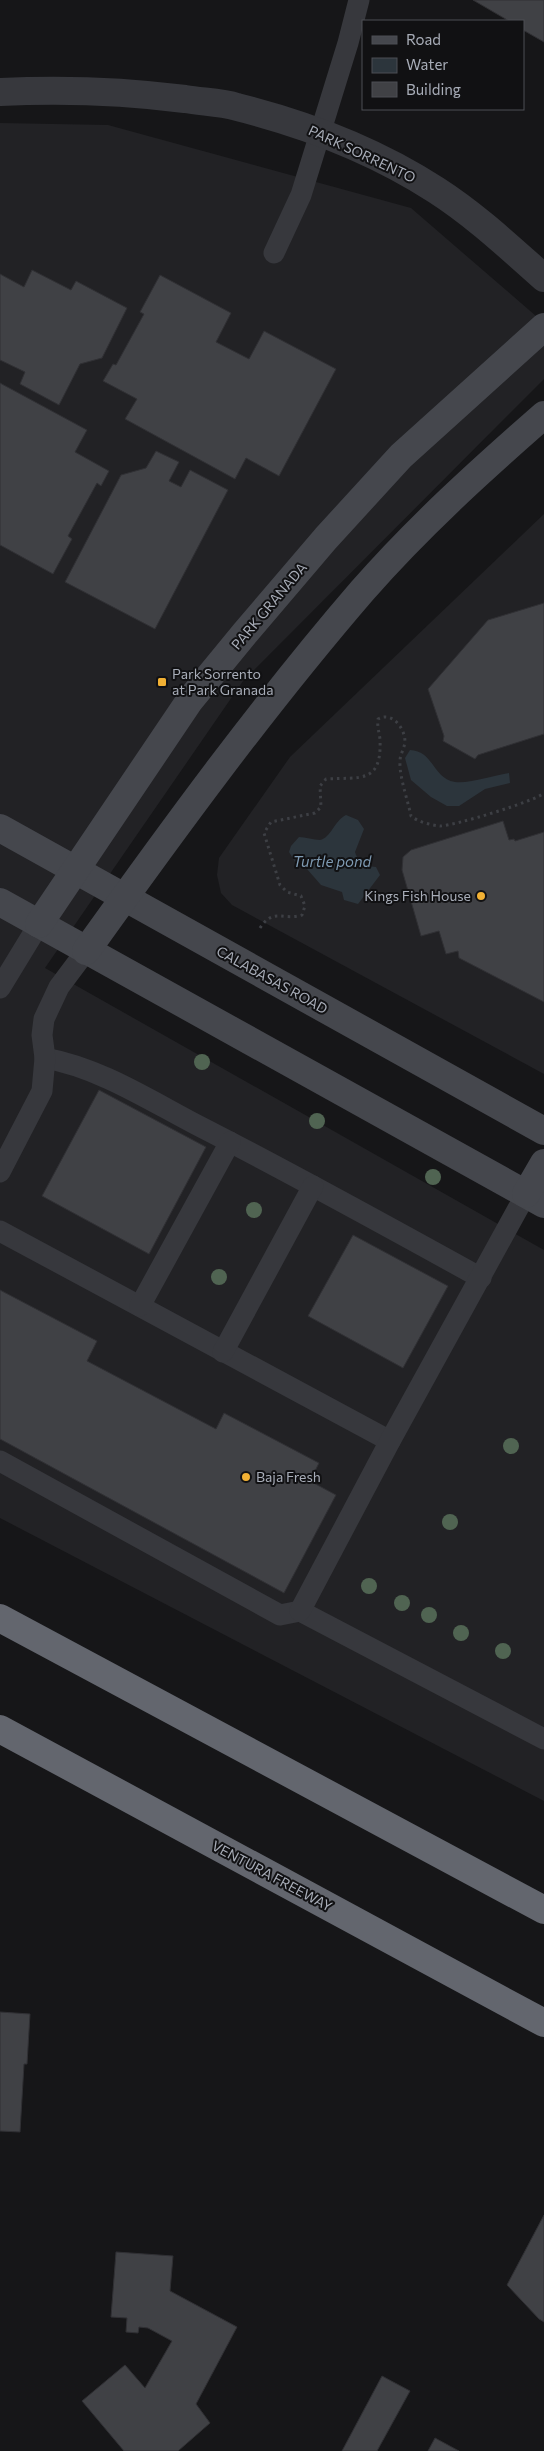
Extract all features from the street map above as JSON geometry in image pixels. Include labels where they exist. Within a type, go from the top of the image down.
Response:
[{"type":"highway","points":[[0,1618],[544,1910]]},
{"type":"highway","name":"VENTURA FREEWAY","points":[[0,1728],[544,2022]]},
{"type":"street","name":"PARK SORRENTO","points":[[0,92],[70,89],[145,94],[236,106],[321,133],[384,161],[435,189],[487,226],[544,278]]},
{"type":"street","name":"PARK GRANADA","points":[[40,924],[74,869],[190,700],[314,552],[401,456],[544,327]]},
{"type":"street","points":[[86,951],[238,742],[362,591],[466,484],[544,415]]},
{"type":"street","name":"CALABASAS ROAD","points":[[0,828],[544,1131]]},
{"type":"street","points":[[0,902],[535,1199],[544,1163]]},
{"type":"lane","points":[[274,252],[301,195],[348,43],[359,0]]},
{"type":"lane","points":[[0,988],[40,924]]},
{"type":"lane","points":[[0,1172],[42,1091],[46,1058],[42,1035],[44,1019],[59,987],[86,951]]},
{"type":"lane","points":[[46,1058],[67,1062],[109,1079],[313,1186],[481,1278]]},
{"type":"lane","points":[[140,1306],[230,1142]]},
{"type":"lane","points":[[223,1352],[313,1186]]},
{"type":"lane","points":[[300,1611],[390,1441],[481,1278],[535,1199]]},
{"type":"lane","points":[[0,1231],[390,1441]]},
{"type":"lane","points":[[0,1461],[280,1615],[300,1611],[544,1740]]},
{"type":"path","points":[[260,928],[266,920],[278,914],[294,918],[302,914],[305,906],[301,896],[287,892],[280,885],[264,834],[266,827],[271,822],[315,813],[321,807],[320,786],[326,779],[366,777],[373,773],[377,767],[380,739],[378,719],[384,716],[390,717],[398,724],[405,740],[400,762],[411,816],[416,820],[440,826],[456,824],[544,793]]},
{"type":"shaded area","points":[[0,123],[108,125],[411,208],[544,323],[544,379],[243,681],[45,968],[544,1250],[544,1801],[0,1518]]},
{"type":"shaded area","points":[[544,514],[544,1074],[232,905],[221,893],[217,875],[219,858],[290,757]]},
{"type":"water","points":[[410,750],[424,755],[437,771],[448,780],[467,782],[509,773],[510,783],[485,789],[459,806],[447,806],[431,797],[411,780],[405,758]]},
{"type":"water","name":"Turtle pond","points":[[346,815],[358,820],[364,829],[355,852],[358,859],[365,865],[376,867],[380,875],[358,904],[344,900],[342,892],[321,885],[307,869],[297,865],[289,852],[291,846],[299,837],[324,839],[338,821]]},
{"type":"building","points":[[473,0],[544,0],[544,42],[524,31],[524,20],[507,20]]},
{"type":"building","points":[[32,270],[71,290],[76,281],[127,308],[102,358],[80,364],[59,405],[20,384],[25,372],[0,360],[0,274],[24,287]]},
{"type":"building","points":[[160,275],[231,313],[216,342],[249,359],[264,331],[336,369],[279,476],[246,458],[235,479],[125,419],[137,399],[103,381],[113,364],[116,365],[144,314],[140,312]]},
{"type":"building","points":[[0,383],[87,430],[75,452],[109,471],[101,486],[97,483],[68,536],[72,539],[53,574],[0,545]]},
{"type":"building","points":[[156,451],[179,462],[169,481],[181,487],[190,470],[228,490],[155,629],[65,582],[121,475],[146,468]]},
{"type":"building","points":[[544,603],[544,734],[478,755],[475,759],[443,741],[444,736],[428,689],[488,620]]},
{"type":"building","points":[[503,821],[509,840],[514,839],[515,841],[544,832],[544,1002],[459,958],[458,951],[446,954],[439,931],[421,936],[402,870],[403,857],[411,850]]},
{"type":"building","points":[[99,1090],[206,1147],[149,1254],[42,1196]]},
{"type":"building","points":[[353,1235],[448,1286],[403,1368],[308,1316]]},
{"type":"building","points":[[0,1290],[97,1341],[87,1361],[216,1429],[224,1413],[319,1463],[310,1481],[336,1495],[284,1593],[0,1439]]},
{"type":"building","points":[[0,2012],[30,2014],[27,2064],[24,2064],[20,2132],[0,2131]]},
{"type":"building","points":[[544,2215],[544,2322],[507,2285]]},
{"type":"building","points":[[116,2252],[173,2256],[170,2291],[237,2327],[196,2404],[210,2423],[178,2451],[124,2451],[82,2401],[125,2365],[145,2388],[172,2341],[148,2328],[139,2327],[138,2333],[126,2332],[127,2318],[111,2317]]},
{"type":"building","points":[[382,2376],[410,2391],[377,2451],[342,2451]]},
{"type":"building","points":[[435,2438],[459,2451],[428,2451]]},
{"type":"place","name":"Park Sorrento at Park Granada","points":[[162,682]]},
{"type":"place","name":"Kings Fish House","points":[[481,896]]},
{"type":"place","name":"Baja Fresh","points":[[246,1477]]}]
